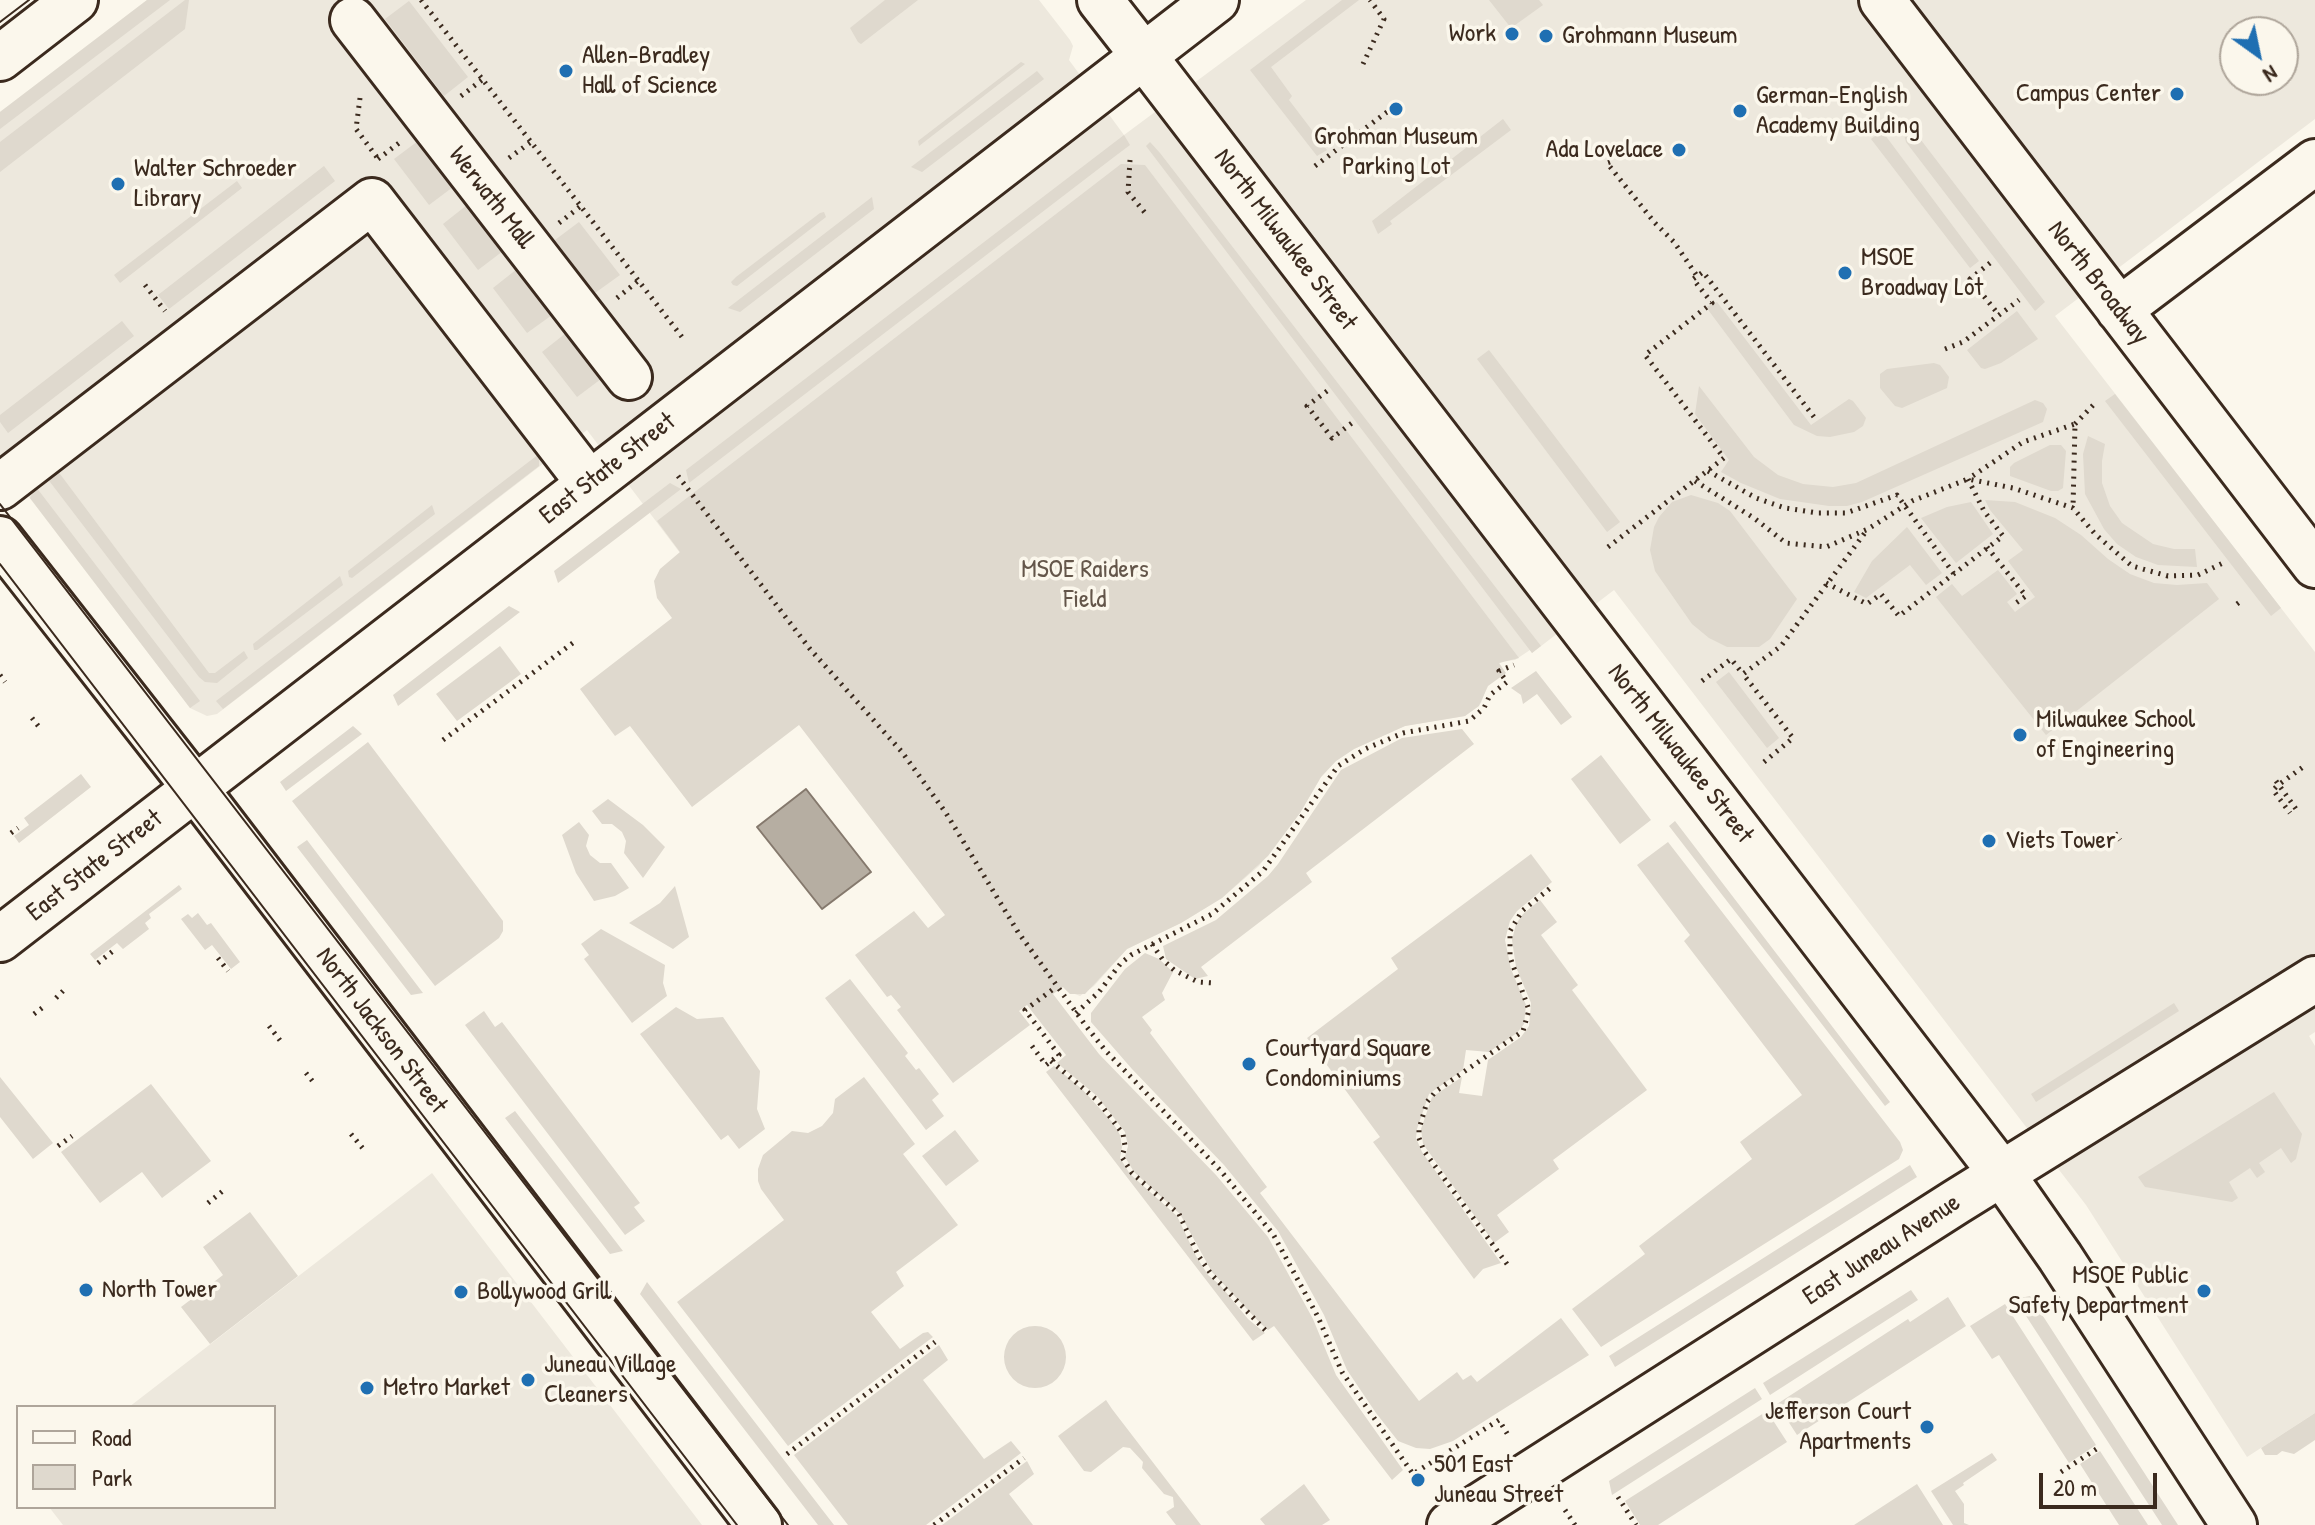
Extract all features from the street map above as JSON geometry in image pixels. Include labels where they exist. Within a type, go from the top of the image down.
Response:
[{"type":"street","points":[[0,58],[75,0]]},
{"type":"street","name":"North Milwaukee Street","points":[[1100,0],[2002,1174],[2060,1257],[2234,1525]]},
{"type":"street","name":"East State Street","points":[[0,939],[1216,0]]},
{"type":"street","name":"North Broadway","points":[[1882,0],[2315,565]]},
{"type":"street","name":"Werwath Mall","points":[[345,10],[629,377]]},
{"type":"street","points":[[2119,310],[2315,162]]},
{"type":"street","points":[[0,487],[372,201],[589,483]]},
{"type":"street","name":"North Jackson Street","points":[[0,539],[195,788],[759,1525]]},
{"type":"street","name":"East Juneau Avenue","points":[[1450,1525],[2315,979]]},
{"type":"path","points":[[421,0],[682,337]]},
{"type":"path","points":[[1363,64],[1384,19],[1370,0]]},
{"type":"path","points":[[1315,166],[1395,106]]},
{"type":"path","points":[[1130,160],[1128,192],[1146,214]]},
{"type":"path","points":[[1610,162],[1607,163],[1674,242],[1697,276]]},
{"type":"path","points":[[1990,263],[1970,279],[1999,315]]},
{"type":"path","points":[[1608,547],[1724,458],[1645,355],[1712,303],[1693,279],[1703,272],[1814,417]]},
{"type":"path","points":[[145,285],[166,312]]},
{"type":"path","points":[[1945,349],[1963,342],[2019,300]]},
{"type":"path","points":[[1327,391],[1307,406],[1332,438],[1352,423]]},
{"type":"path","points":[[1695,481],[1754,518],[1786,543],[1826,547],[1868,529],[1904,506],[1968,479],[2023,442],[2075,424],[2097,401]]},
{"type":"path","points":[[2073,508],[2075,424]]},
{"type":"path","points":[[1708,471],[1756,498],[1785,508],[1818,513],[1846,513],[1897,495],[1954,574]]},
{"type":"path","points":[[678,476],[810,649],[902,752],[946,813],[1018,932],[1105,1050],[1220,1170],[1273,1234],[1318,1317],[1342,1372],[1413,1474],[1499,1420],[1508,1435]]},
{"type":"path","points":[[1968,479],[2013,488],[2073,508],[2095,534],[2132,566],[2168,576],[2198,575],[2223,563]]},
{"type":"path","points":[[1826,583],[1867,604],[1881,594],[1899,616],[2003,536],[1984,511],[1968,479]]},
{"type":"path","points":[[1743,674],[1781,646],[1868,529]]},
{"type":"path","points":[[1987,547],[2026,596],[2016,603]]},
{"type":"path","points":[[443,740],[574,642]]},
{"type":"path","points":[[1702,681],[1731,659],[1793,738],[1764,762]]},
{"type":"path","points":[[1076,1013],[1099,992],[1121,963],[1212,914],[1263,871],[1338,766],[1365,749],[1403,733],[1469,721],[1484,708],[1490,695],[1507,682],[1499,671],[1514,665]]},
{"type":"path","points":[[0,675],[5,682]]},
{"type":"path","points":[[32,718],[39,727]]},
{"type":"path","points":[[2293,811],[2273,790],[2303,767]]},
{"type":"path","points":[[11,833],[18,828]]},
{"type":"path","points":[[2115,833],[2120,840]]},
{"type":"path","points":[[1507,1264],[1424,1151],[1419,1129],[1427,1102],[1436,1091],[1523,1031],[1529,1010],[1510,957],[1510,931],[1522,911],[1554,885]]},
{"type":"path","points":[[1152,944],[1174,970],[1198,982],[1213,983]]},
{"type":"path","points":[[98,963],[113,951]]},
{"type":"path","points":[[218,958],[228,971]]},
{"type":"path","points":[[1032,1046],[1046,1065],[1059,1055],[1025,1010],[1056,987]]},
{"type":"path","points":[[56,998],[64,990]]},
{"type":"path","points":[[34,1014],[42,1008]]},
{"type":"path","points":[[269,1026],[282,1043]]},
{"type":"path","points":[[1051,1061],[1098,1101],[1123,1134],[1125,1146],[1122,1157],[1132,1173],[1179,1214],[1198,1255],[1211,1274],[1267,1332]]},
{"type":"path","points":[[306,1073],[314,1083]]},
{"type":"path","points":[[351,1134],[365,1151]]},
{"type":"path","points":[[58,1146],[72,1136]]},
{"type":"path","points":[[208,1203],[224,1190]]},
{"type":"path","points":[[787,1454],[935,1342]]},
{"type":"path","points":[[2061,1472],[2098,1448]]},
{"type":"path","points":[[934,1525],[1024,1458]]},
{"type":"path","points":[[1618,1497],[1636,1525]]},
{"type":"path","points":[[1565,1510],[1575,1525]]},
{"type":"shaded area","name":"Milwaukee School of Engineering","points":[[147,0],[1039,0],[1073,46],[1069,60],[1124,135],[1306,0],[2315,0],[2315,119],[2055,316],[2315,652],[2315,1032],[2309,1036],[2315,1046],[2315,1413],[2247,1457],[2086,1205],[1614,590],[1532,653],[1530,650],[1515,660],[1503,661],[1487,673],[1488,683],[1481,703],[1465,716],[1405,726],[1354,749],[1336,761],[1321,777],[1300,813],[1259,866],[1222,898],[1181,923],[1127,949],[1094,986],[1080,996],[1067,991],[708,590],[587,430],[217,714],[207,716],[190,708],[0,459],[0,112]]},
{"type":"shaded area","points":[[806,789],[871,872],[822,909],[757,827]]},
{"type":"shaded area","name":"Metro Market","points":[[432,1173],[702,1525],[63,1525],[51,1509],[276,1509],[276,1405],[132,1405]]},
{"type":"green space","points":[[147,0],[170,0],[0,129],[0,112]]},
{"type":"green space","points":[[185,0],[189,0],[185,29],[0,172],[0,142]]},
{"type":"green space","points":[[885,0],[918,0],[861,44],[850,28]]},
{"type":"green space","points":[[1342,0],[1359,0],[1271,67],[1292,96],[1289,100],[1327,150],[1317,156],[1250,70]]},
{"type":"green space","points":[[1489,0],[1539,0],[1543,5],[1511,28]]},
{"type":"green space","points":[[409,1],[468,77],[444,96],[385,19]]},
{"type":"green space","points":[[1021,62],[1025,64],[919,146],[918,141]]},
{"type":"green space","points":[[1037,71],[1044,79],[922,172],[911,167]]},
{"type":"green space","points":[[1503,119],[1511,130],[1390,221],[1392,224],[1378,234],[1372,221]]},
{"type":"green space","points":[[1911,127],[2045,302],[2035,311],[1906,142],[1903,131]]},
{"type":"green space","points":[[1882,131],[1979,261],[1970,268],[1871,139]]},
{"type":"green space","points":[[1124,135],[1130,145],[689,483],[686,470]]},
{"type":"green space","points":[[418,141],[453,187],[429,205],[394,159]]},
{"type":"green space","points":[[1150,142],[1541,646],[1532,653],[1146,146]]},
{"type":"green space","name":"MSOE Raiders Field","points":[[1121,164],[1145,165],[1519,658],[1499,663],[1506,673],[1488,686],[1479,706],[1465,716],[1405,726],[1354,749],[1336,761],[1321,777],[1300,813],[1268,856],[1222,898],[1181,923],[1127,949],[1085,994],[1070,994],[1063,987],[1053,994],[1099,1054],[1216,1175],[1268,1237],[1313,1319],[1336,1375],[1403,1470],[1392,1480],[1274,1326],[1268,1330],[1212,1272],[1180,1214],[1134,1172],[1125,1157],[1128,1146],[1125,1132],[1097,1096],[1057,1063],[1066,1055],[1027,1005],[1019,1011],[1030,1025],[953,1083],[897,1010],[901,1007],[891,995],[887,997],[855,955],[914,911],[928,928],[945,915],[799,725],[692,807],[630,726],[615,736],[580,689],[672,618],[657,598],[654,581],[660,569],[680,552],[657,521]]},
{"type":"green space","points":[[324,166],[335,181],[169,309],[158,295]]},
{"type":"green space","points":[[237,181],[242,188],[120,283],[114,275]]},
{"type":"green space","points":[[872,197],[874,209],[740,312],[728,308]]},
{"type":"green space","points":[[467,205],[503,251],[478,270],[443,224]]},
{"type":"green space","points":[[824,212],[826,217],[737,286],[733,285],[731,282],[736,277]]},
{"type":"green space","points":[[579,222],[620,275],[595,293],[555,240]]},
{"type":"green space","points":[[517,269],[552,315],[527,333],[493,288]]},
{"type":"green space","points":[[1717,302],[1811,425],[1849,399],[1866,418],[1863,426],[1854,432],[1830,437],[1817,436],[1794,425],[1706,307]]},
{"type":"green space","points":[[2017,311],[2038,339],[2001,363],[1981,368],[1967,350]]},
{"type":"green space","points":[[122,321],[134,336],[8,433],[0,422],[0,415]]},
{"type":"green space","points":[[566,333],[601,379],[577,397],[542,352]]},
{"type":"green space","points":[[1489,350],[1620,522],[1607,532],[1477,359]]},
{"type":"green space","points":[[1934,363],[1940,365],[1949,377],[1947,388],[1902,408],[1895,406],[1880,388],[1880,374],[1887,369]]},
{"type":"green space","points":[[1699,386],[1754,457],[1778,475],[1803,484],[1833,487],[1856,483],[2035,400],[2047,409],[2043,422],[1862,502],[1829,506],[1780,499],[1721,472],[1729,460],[1695,414]]},
{"type":"green space","points":[[2115,394],[2281,608],[2271,616],[2105,401]]},
{"type":"green space","points":[[2088,436],[2105,444],[2102,483],[2110,506],[2122,523],[2153,544],[2174,549],[2195,549],[2197,567],[2158,565],[2136,557],[2117,544],[2104,529],[2085,494],[2083,454]]},
{"type":"green space","points":[[2050,445],[2061,445],[2066,451],[2063,488],[2051,491],[2010,476],[2010,467],[2014,463]]},
{"type":"green space","points":[[539,454],[539,466],[223,709],[216,701]]},
{"type":"green space","points":[[57,470],[209,673],[215,673],[244,651],[248,658],[217,683],[205,682],[199,677],[47,478]]},
{"type":"green space","points":[[670,483],[681,489],[558,583],[554,571]]},
{"type":"green space","points":[[36,487],[200,701],[190,708],[30,498]]},
{"type":"green space","points":[[1691,495],[1718,503],[1730,511],[1797,599],[1770,639],[1759,647],[1727,647],[1709,638],[1692,624],[1655,571],[1650,550],[1654,527],[1672,502]]},
{"type":"green space","points":[[1985,500],[2015,502],[2055,518],[2130,574],[2154,583],[2207,583],[2219,599],[2046,735],[1936,597],[1952,584],[1962,596],[1998,570],[2017,594],[2007,602],[2015,612],[2035,597],[2008,561],[2023,550]]},
{"type":"green space","points":[[1971,502],[1993,534],[1956,563],[1921,518],[1947,507]]},
{"type":"green space","points":[[432,505],[435,514],[352,578],[349,577],[348,571]]},
{"type":"green space","points":[[1907,527],[1942,573],[1926,585],[1910,565],[1866,598],[1854,592],[1872,561]]},
{"type":"green space","points":[[340,576],[343,585],[254,650],[253,644]]},
{"type":"green space","points":[[509,606],[520,612],[398,706],[393,695]]},
{"type":"green space","points":[[500,646],[521,674],[457,721],[436,694]]},
{"type":"green space","points":[[1536,671],[1572,717],[1561,725],[1537,694],[1523,704],[1521,695],[1511,688]]},
{"type":"green space","points":[[1729,672],[1779,738],[1767,748],[1716,682]]},
{"type":"green space","points":[[353,726],[362,734],[286,791],[280,782]]},
{"type":"green space","points":[[1462,729],[1474,744],[1306,873],[1312,882],[1201,967],[1208,976],[1195,979],[1166,959],[1163,946],[1216,920],[1268,876],[1341,770],[1402,738]]},
{"type":"green space","points":[[368,742],[503,921],[499,938],[435,986],[292,801]]},
{"type":"green space","points":[[1601,755],[1651,820],[1620,844],[1571,779]]},
{"type":"green space","points":[[81,774],[91,787],[19,843],[14,836],[29,825],[24,818]]},
{"type":"green space","points":[[608,799],[643,825],[665,847],[643,878],[624,853],[626,841],[622,832],[612,824],[602,824],[592,811]]},
{"type":"green space","points":[[1675,821],[1890,1102],[1885,1106],[1669,826]]},
{"type":"green space","points":[[579,822],[589,835],[586,846],[590,855],[600,863],[611,863],[629,888],[615,896],[594,901],[576,873],[562,835]]},
{"type":"green space","points":[[307,840],[423,993],[411,995],[297,847]]},
{"type":"green space","points":[[1668,842],[1900,1142],[1903,1150],[1899,1159],[1601,1347],[1572,1309],[1645,1254],[1639,1246],[1752,1159],[1740,1142],[1802,1095],[1684,941],[1690,935],[1637,865]]},
{"type":"green space","points":[[1531,854],[1552,882],[1517,911],[1510,921],[1505,940],[1511,969],[1526,1005],[1524,1024],[1517,1033],[1489,1052],[1466,1050],[1463,1070],[1429,1094],[1417,1129],[1416,1138],[1422,1152],[1501,1263],[1483,1269],[1474,1279],[1373,1142],[1380,1137],[1307,1038],[1398,969],[1391,958]]},
{"type":"green space","points":[[179,885],[182,889],[149,914],[151,918],[145,923],[149,929],[123,949],[117,943],[95,960],[90,954]]},
{"type":"green space","points":[[675,886],[689,937],[673,949],[629,923],[660,903]]},
{"type":"green space","points":[[1540,900],[1557,922],[1541,935],[1578,985],[1572,990],[1647,1090],[1553,1160],[1559,1169],[1497,1215],[1509,1232],[1494,1243],[1423,1144],[1421,1129],[1432,1097],[1462,1077],[1459,1093],[1482,1096],[1488,1060],[1521,1037],[1529,1026],[1531,1003],[1516,967],[1512,940],[1516,924],[1523,914]]},
{"type":"green space","points":[[198,913],[207,925],[211,923],[240,962],[231,969],[212,945],[205,950],[181,919],[188,914],[192,918]]},
{"type":"green space","points":[[601,929],[665,965],[663,983],[667,996],[632,1023],[584,959],[589,955],[581,944]]},
{"type":"green space","points":[[1145,953],[1159,959],[1173,972],[1162,993],[1165,1000],[1142,1017],[1152,1030],[1150,1033],[1267,1187],[1260,1193],[1419,1401],[1457,1372],[1463,1380],[1471,1375],[1477,1382],[1561,1318],[1589,1355],[1453,1441],[1430,1449],[1416,1448],[1398,1441],[1347,1370],[1324,1315],[1278,1231],[1224,1165],[1091,1022],[1091,1013],[1125,969]]},
{"type":"green space","points":[[850,979],[908,1053],[905,1056],[916,1070],[919,1068],[939,1094],[932,1100],[944,1116],[926,1130],[825,998]]},
{"type":"green space","points":[[2174,1003],[2179,1011],[2036,1102],[2031,1094]]},
{"type":"green space","points":[[676,1007],[697,1019],[723,1017],[760,1071],[757,1109],[765,1129],[739,1149],[728,1135],[721,1140],[640,1034]]},
{"type":"green space","points":[[484,1011],[495,1027],[502,1022],[640,1203],[634,1207],[645,1221],[625,1235],[465,1025]]},
{"type":"green space","points":[[1054,1066],[1082,1089],[1113,1123],[1120,1135],[1120,1158],[1130,1174],[1177,1216],[1208,1275],[1265,1333],[1253,1341],[1046,1072]]},
{"type":"green space","points":[[0,1077],[53,1143],[33,1159],[0,1117]]},
{"type":"green space","points":[[864,1077],[915,1144],[903,1154],[958,1225],[896,1272],[904,1286],[871,1312],[900,1349],[923,1333],[928,1332],[933,1337],[788,1446],[677,1302],[784,1220],[758,1181],[763,1155],[792,1131],[808,1133],[822,1126],[833,1113],[835,1099]]},
{"type":"green space","points":[[151,1084],[211,1161],[162,1198],[142,1172],[100,1203],[61,1152]]},
{"type":"green space","points":[[2274,1092],[2302,1134],[2296,1159],[2291,1163],[2281,1148],[2259,1163],[2265,1172],[2257,1178],[2250,1168],[2229,1182],[2238,1198],[2232,1202],[2145,1187],[2138,1177]]},
{"type":"green space","points":[[515,1111],[623,1251],[610,1254],[505,1118]]},
{"type":"green space","points":[[955,1130],[979,1161],[946,1186],[922,1156]]},
{"type":"green space","points":[[1910,1165],[1917,1177],[1615,1367],[1609,1356]]},
{"type":"green space","points":[[250,1212],[298,1276],[210,1344],[181,1307],[223,1275],[203,1247]]},
{"type":"green space","points":[[647,1282],[834,1525],[818,1525],[640,1294]]},
{"type":"green space","points":[[1911,1290],[1918,1300],[1770,1395],[1763,1383]]},
{"type":"green space","points":[[2030,1296],[2178,1525],[2162,1525],[2015,1299]]},
{"type":"green space","points":[[1948,1297],[1966,1326],[1797,1435],[1777,1404],[1908,1319],[1910,1322]]},
{"type":"green space","points":[[2005,1304],[2096,1445],[2069,1463],[1999,1355],[1992,1359],[1970,1326]]},
{"type":"green space","points":[[1035,1326],[1047,1328],[1057,1335],[1064,1345],[1064,1369],[1057,1379],[1047,1386],[1035,1388],[1023,1386],[1013,1379],[1006,1369],[1004,1357],[1006,1345],[1013,1335],[1023,1328]]},
{"type":"green space","points":[[939,1345],[948,1360],[923,1380],[984,1459],[1011,1441],[1021,1453],[926,1525],[848,1525],[794,1455]]},
{"type":"green space","points":[[1755,1388],[1762,1399],[1612,1495],[1609,1481]]},
{"type":"green space","points":[[1106,1400],[1201,1525],[1176,1525],[1166,1512],[1174,1507],[1173,1497],[1164,1494],[1130,1448],[1123,1447],[1091,1472],[1084,1471],[1058,1436]]},
{"type":"green space","points":[[1767,1411],[1787,1442],[1658,1525],[1640,1525],[1625,1501]]},
{"type":"green space","points":[[2315,1413],[2315,1440],[2294,1454],[2282,1451],[2277,1455],[2265,1455],[2261,1448]]},
{"type":"green space","points":[[2100,1451],[2148,1525],[2119,1525],[2080,1464]]},
{"type":"green space","points":[[1992,1453],[1997,1460],[1955,1491],[1964,1504],[1964,1523],[1969,1525],[1953,1525],[1931,1491]]},
{"type":"green space","points":[[1027,1461],[1034,1474],[1009,1494],[1033,1525],[942,1525]]},
{"type":"green space","points":[[1304,1484],[1330,1520],[1322,1525],[1265,1525],[1260,1519]]},
{"type":"green space","points":[[1917,1484],[1943,1525],[1854,1525]]},
{"type":"tram line","points":[[0,22],[29,0]]},
{"type":"tram line","points":[[0,504],[788,1525]]},
{"type":"tram line","points":[[0,564],[737,1525]]},
{"type":"place","name":"Work","points":[[1512,34]]},
{"type":"place","name":"Grohmann Museum","points":[[1546,36]]},
{"type":"place","name":"Allen-Bradley Hall of Science","points":[[566,71]]},
{"type":"place","name":"Campus Center","points":[[2177,94]]},
{"type":"place","name":"Grohman Museum Parking Lot","points":[[1396,109]]},
{"type":"place","name":"German-English Academy Building","points":[[1740,111]]},
{"type":"place","name":"Ada Lovelace","points":[[1679,150]]},
{"type":"place","name":"Walter Schroeder Library","points":[[118,184]]},
{"type":"place","name":"MSOE Broadway Lot","points":[[1845,273]]},
{"type":"place","name":"Milwaukee School of Engineering","points":[[2020,735]]},
{"type":"place","name":"Viets Tower","points":[[1989,841]]},
{"type":"place","name":"Courtyard Square Condominiums","points":[[1249,1064]]},
{"type":"place","name":"North Tower","points":[[86,1290]]},
{"type":"place","name":"MSOE Public Safety Department","points":[[2204,1291]]},
{"type":"place","name":"Bollywood Grill","points":[[461,1292]]},
{"type":"place","name":"Juneau Village Cleaners","points":[[528,1380]]},
{"type":"place","name":"Metro Market","points":[[367,1388]]},
{"type":"place","name":"Jefferson Court Apartments","points":[[1927,1427]]},
{"type":"place","name":"501 East Juneau Street","points":[[1418,1480]]}]
